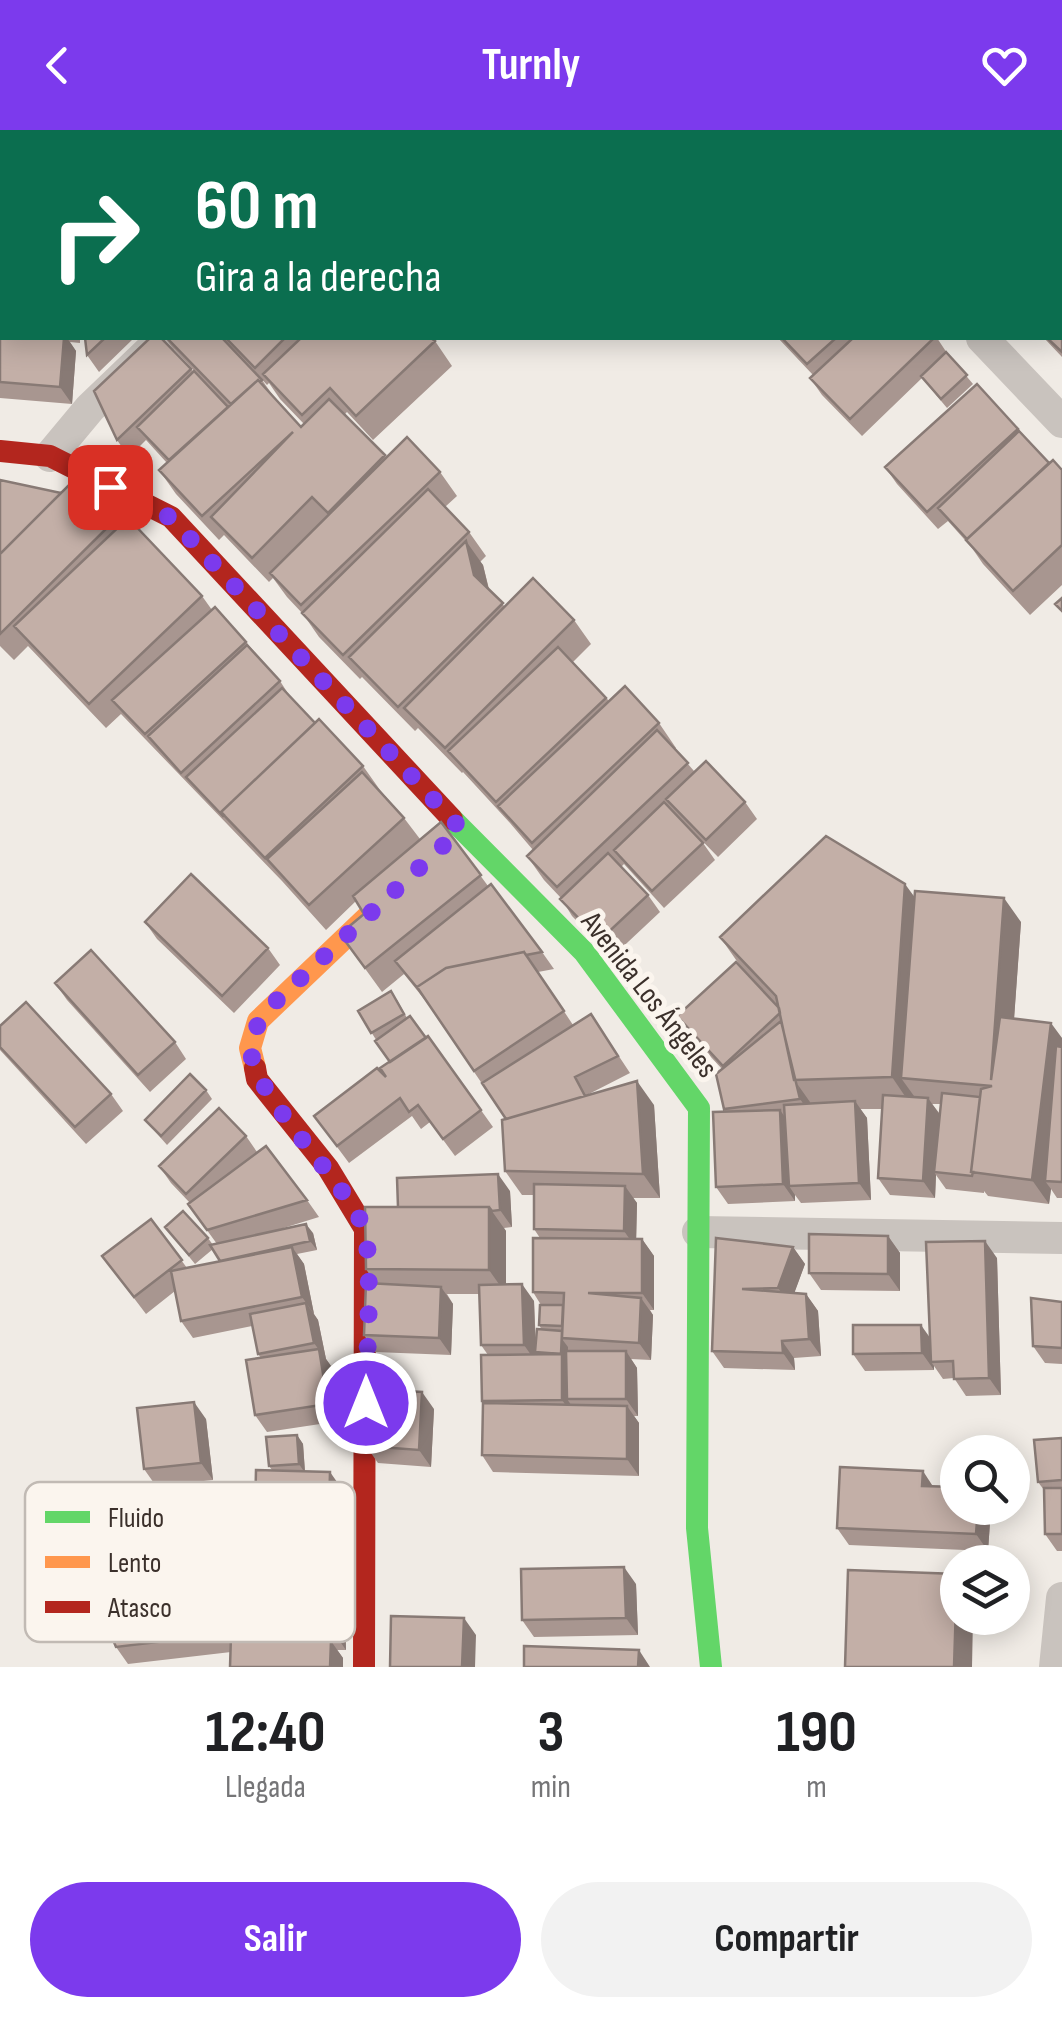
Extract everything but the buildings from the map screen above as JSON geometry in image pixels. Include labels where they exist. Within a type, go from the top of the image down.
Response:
[{"type":"street","points":[[50,456],[90,408],[161,340]]},
{"type":"street","points":[[984,340],[1062,422]]},
{"type":"street","name":"Avenida Los Ángeles","points":[[0,451],[50,456],[171,518],[454,835],[584,952],[699,1108],[696,1528],[711,1667]]},
{"type":"street","points":[[364,1667],[365,1229],[328,1168],[257,1079],[250,1048],[258,1022],[277,1000],[404,882]]},
{"type":"street","points":[[698,1232],[1062,1238]]},
{"type":"street","points":[[1055,1667],[1062,1598]]},
{"type":"traffic: fast","points":[[452,819],[584,952],[699,1108],[697,1528],[711,1667]]},
{"type":"traffic: slow","points":[[255,1068],[250,1048],[258,1021],[389,896]]},
{"type":"traffic: jam","points":[[0,451],[50,456],[171,517],[452,819]]},
{"type":"traffic: jam","points":[[255,1068],[257,1079],[328,1168],[365,1229],[364,1667]]},
{"type":"route","points":[[110,487],[171,518],[461,829],[277,1000],[258,1022],[250,1048],[257,1079],[328,1168],[365,1229],[366,1403]]}]
